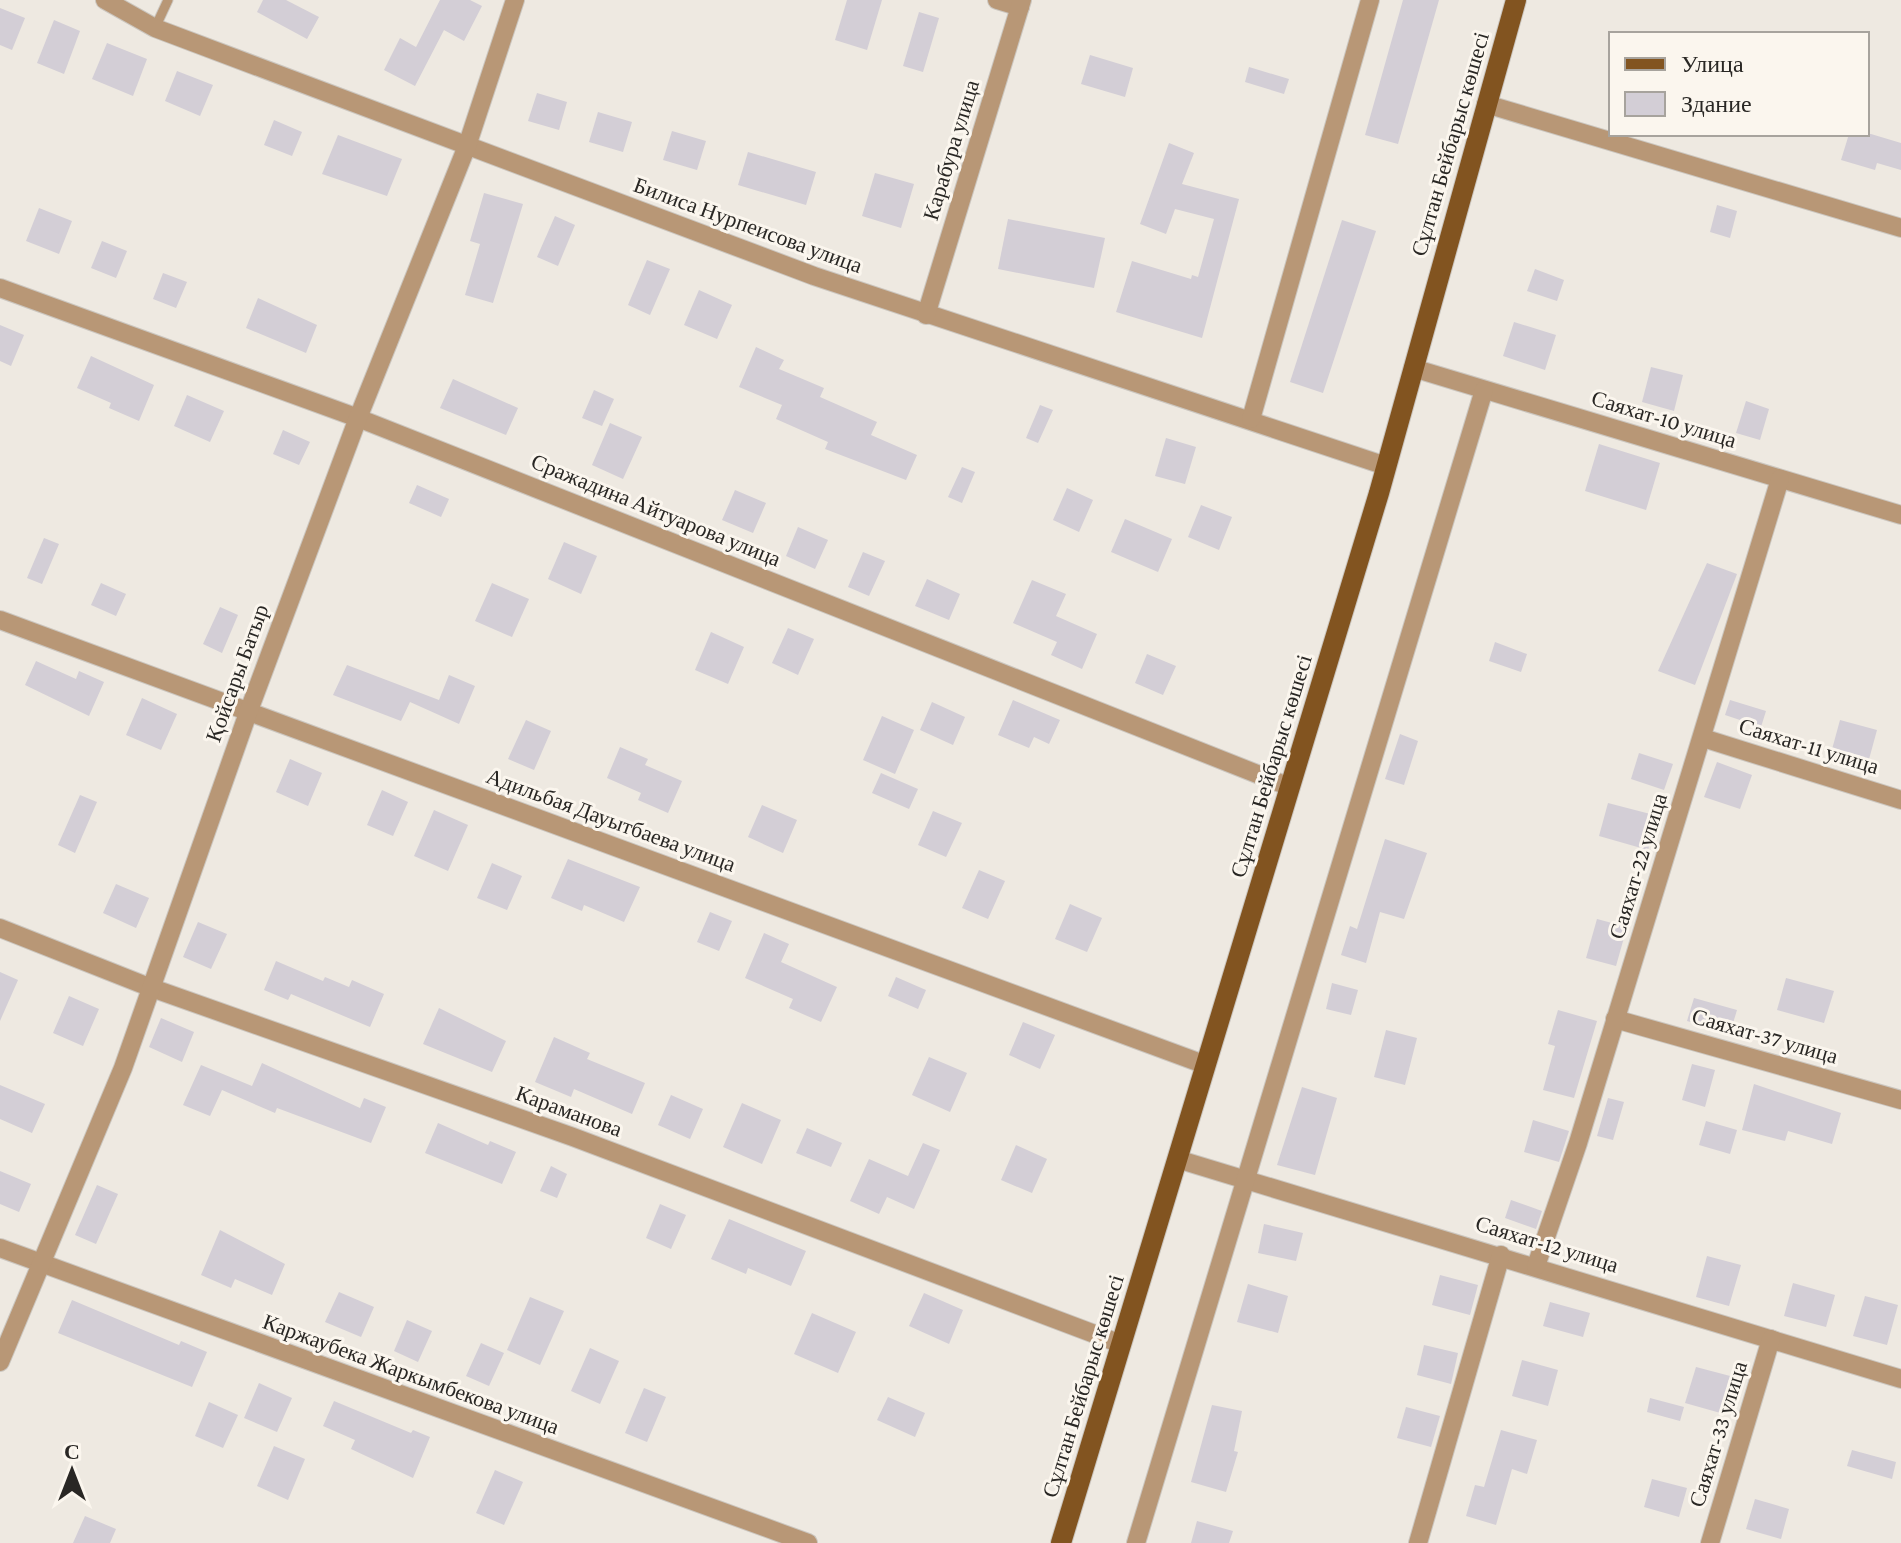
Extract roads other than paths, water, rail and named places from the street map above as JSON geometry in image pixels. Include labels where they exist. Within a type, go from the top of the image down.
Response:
[{"type":"main road","name":"Сұлтан Бейбарыс көшесі","points":[[1061,1543],[1386,466],[1516,0]]},
{"type":"street","name":"Билиса Нурпеисова улица","points":[[105,0],[155,28],[926,315],[1251,419],[1386,466]]},
{"type":"street","name":"Қойсары Батыр","points":[[0,1362],[123,1068],[248,713],[358,418],[467,146],[515,0]]},
{"type":"street","points":[[997,0],[1021,4]]},
{"type":"street","points":[[1251,419],[1370,0]]},
{"type":"street","name":"Карабура улица","points":[[926,315],[1021,4]]},
{"type":"street","points":[[1486,104],[1901,228]]},
{"type":"street","name":"Сражадина Айтуарова улица","points":[[0,288],[358,418],[1290,787]]},
{"type":"street","name":"Саяхат-10 улица","points":[[1413,368],[1901,515]]},
{"type":"street","points":[[1136,1543],[1484,390]]},
{"type":"street","name":"Саяхат-22 улица","points":[[1536,1266],[1703,738],[1780,479]]},
{"type":"street","name":"Адильбая Дауытбаева улица","points":[[0,620],[1206,1065]]},
{"type":"street","name":"Саяхат-11 улица","points":[[1703,738],[1901,800]]},
{"type":"street","name":"Караманова","points":[[0,928],[149,987],[573,1137],[1121,1344]]},
{"type":"street","name":"Саяхат-37 улица","points":[[1615,1019],[1901,1100]]},
{"type":"street","name":"Саяхат-12 улица","points":[[1177,1159],[1901,1379]]},
{"type":"street","name":"Каржаубека Жаркымбекова улица","points":[[0,1248],[808,1543]]},
{"type":"street","points":[[1418,1543],[1501,1255]]},
{"type":"street","name":"Саяхат-33 улица","points":[[1710,1543],[1771,1339]]},
{"type":"lane","points":[[155,28],[168,0]]}]
